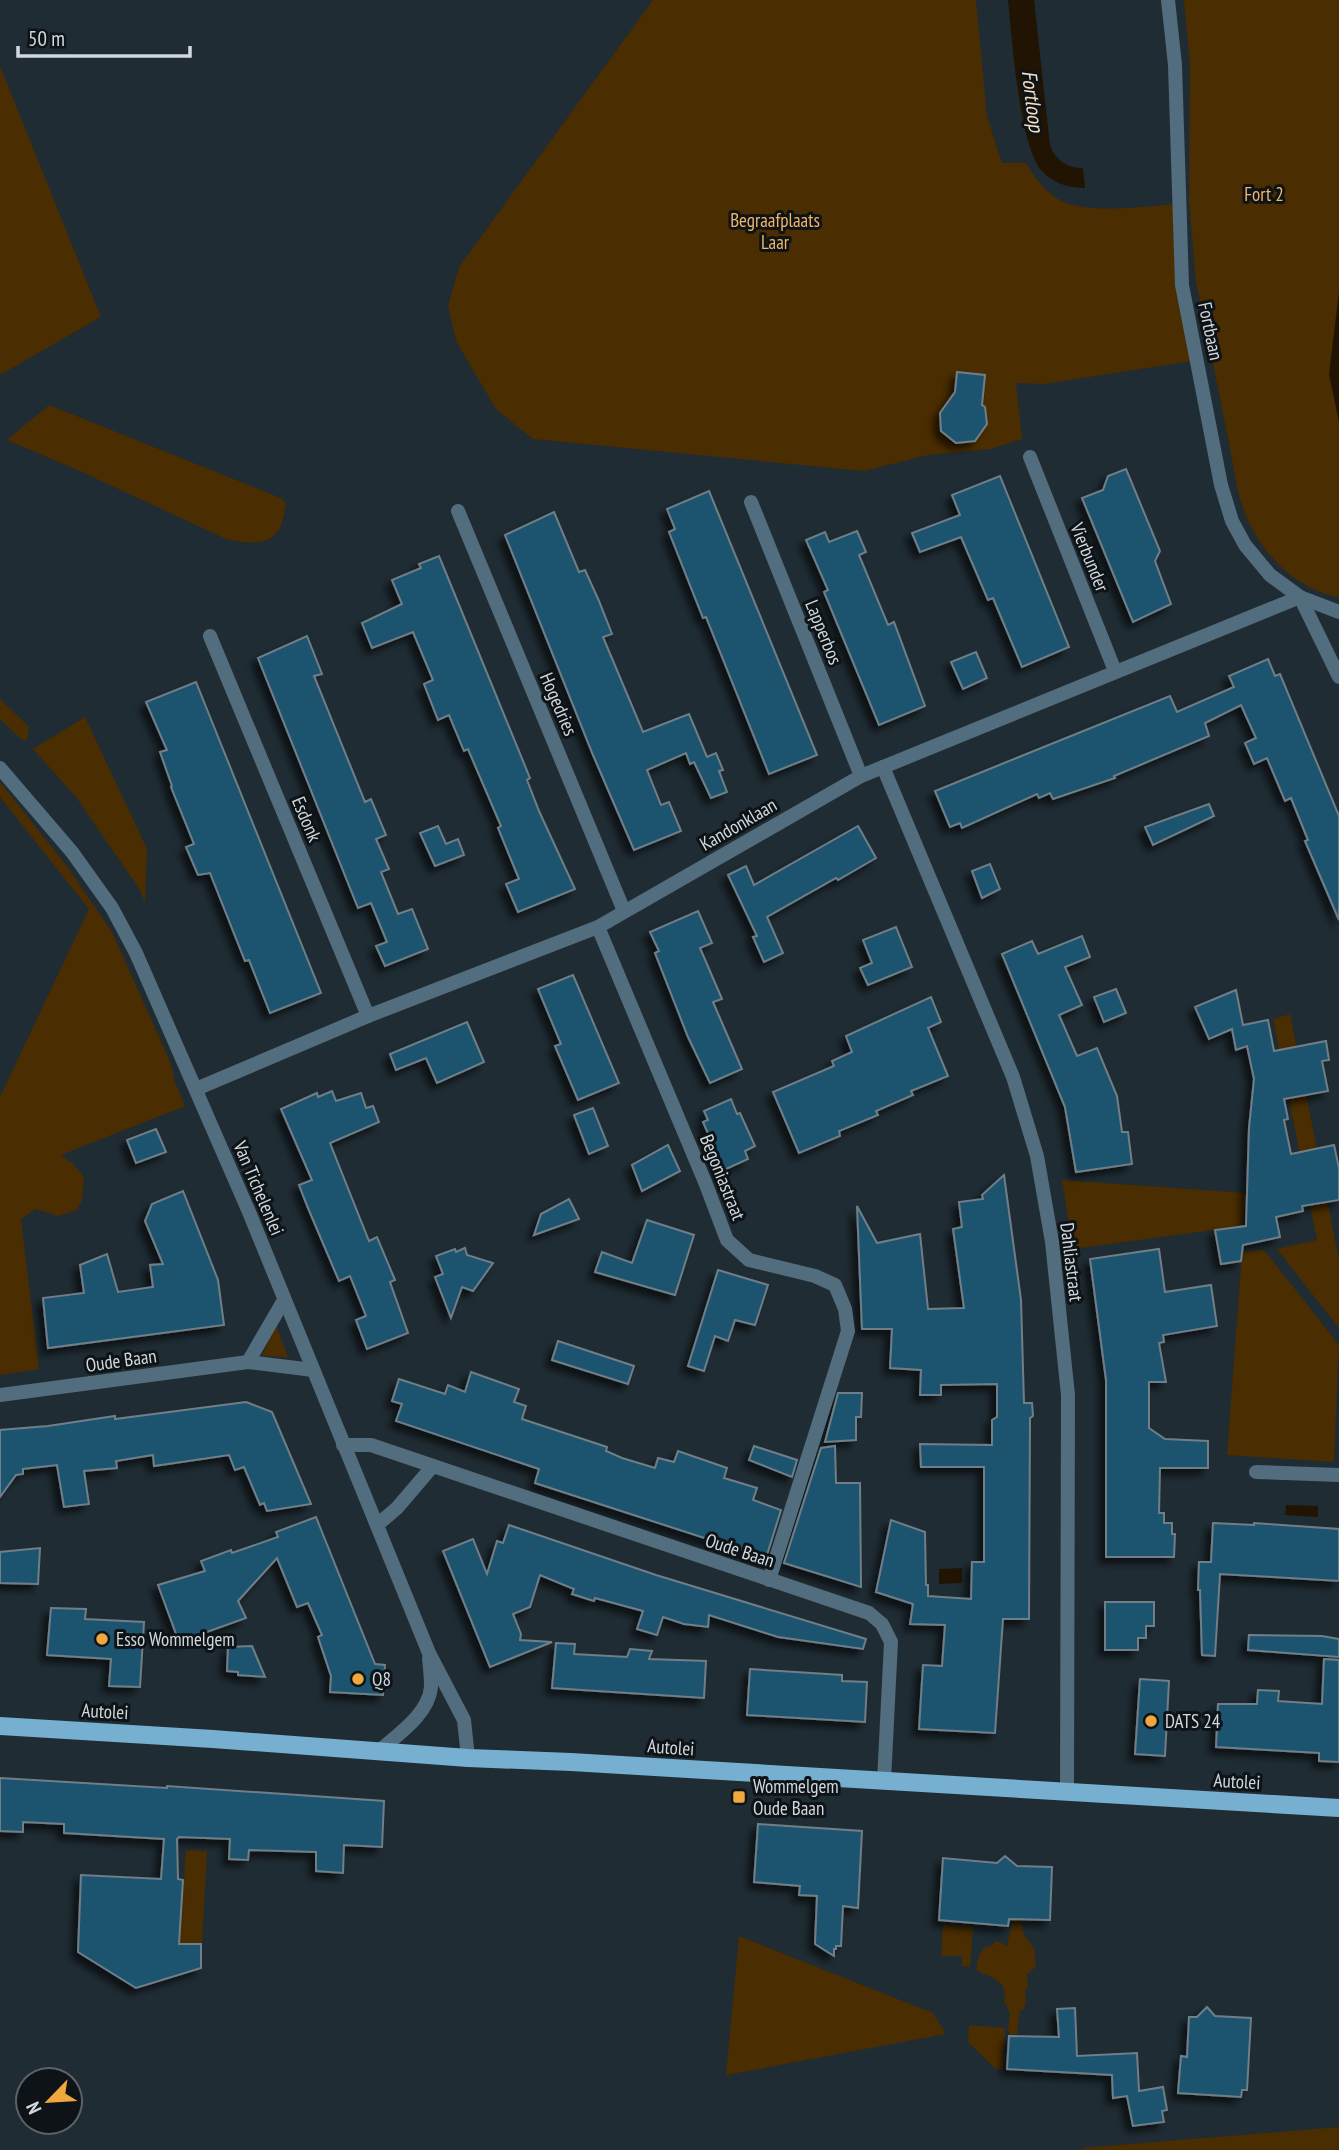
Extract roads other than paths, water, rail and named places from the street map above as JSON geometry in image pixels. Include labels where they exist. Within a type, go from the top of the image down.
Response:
[{"type":"main road","name":"Autolei","points":[[0,1726],[468,1758],[1339,1808]]},
{"type":"street","name":"Fortbaan","points":[[1168,0],[1174,65],[1182,285],[1222,485],[1232,521],[1245,545],[1270,575],[1300,597],[1339,612]]},
{"type":"street","name":"Vierbunder","points":[[1030,457],[1115,671]]},
{"type":"street","name":"Lapperbos","points":[[751,502],[861,776]]},
{"type":"street","name":"Hogedries","points":[[458,511],[624,911]]},
{"type":"street","name":"Kandonklaan","points":[[197,1089],[368,1016],[598,927],[861,776],[1300,597]]},
{"type":"street","points":[[1300,597],[1339,677]]},
{"type":"street","name":"Esdonk","points":[[210,636],[368,1016]]},
{"type":"street","name":"Dahliastraat","points":[[883,767],[1013,1077],[1037,1156],[1052,1242],[1068,1395],[1067,1792]]},
{"type":"street","name":"Van Tichelenlei","points":[[0,768],[72,852],[112,908],[136,953],[197,1089],[429,1653],[464,1720],[468,1758]]},
{"type":"street","name":"Begoniastraat","points":[[598,927],[727,1240],[750,1260],[815,1276],[835,1286],[845,1309],[849,1331],[769,1580]]},
{"type":"street","points":[[248,1362],[284,1300]]},
{"type":"street","name":"Oude Baan","points":[[0,1395],[248,1362],[313,1370]]},
{"type":"street","name":"Oude Baan","points":[[343,1446],[371,1445],[869,1613],[883,1624],[891,1642],[884,1781]]},
{"type":"street","points":[[377,1525],[397,1508],[432,1467]]},
{"type":"street","points":[[1256,1472],[1339,1475]]},
{"type":"street","name":"Van Tichelenlei","points":[[378,1752],[410,1724],[428,1699],[431,1689],[429,1653]]},
{"type":"water","name":"Fortloop","points":[[1008,0],[1034,0],[1050,145],[1062,162],[1083,168],[1085,188],[1067,186],[1050,178],[1033,157],[1018,89]]},
{"type":"water","points":[[1339,292],[1339,422],[1329,374]]},
{"type":"water","points":[[1286,1505],[1318,1506],[1318,1517],[1285,1515]]},
{"type":"water","points":[[962,1568],[962,1583],[939,1584],[939,1569]]},
{"type":"place","name":"Esso Wommelgem","points":[[102,1639]]},
{"type":"place","name":"Q8","points":[[358,1679]]},
{"type":"place","name":"DATS 24","points":[[1151,1721]]},
{"type":"place","name":"Wommelgem Oude Baan","points":[[739,1797]]},
{"type":"park label","name":"Fort 2","points":[[1264,194]]},
{"type":"park label","name":"Begraafplaats Laar","points":[[775,231]]}]
